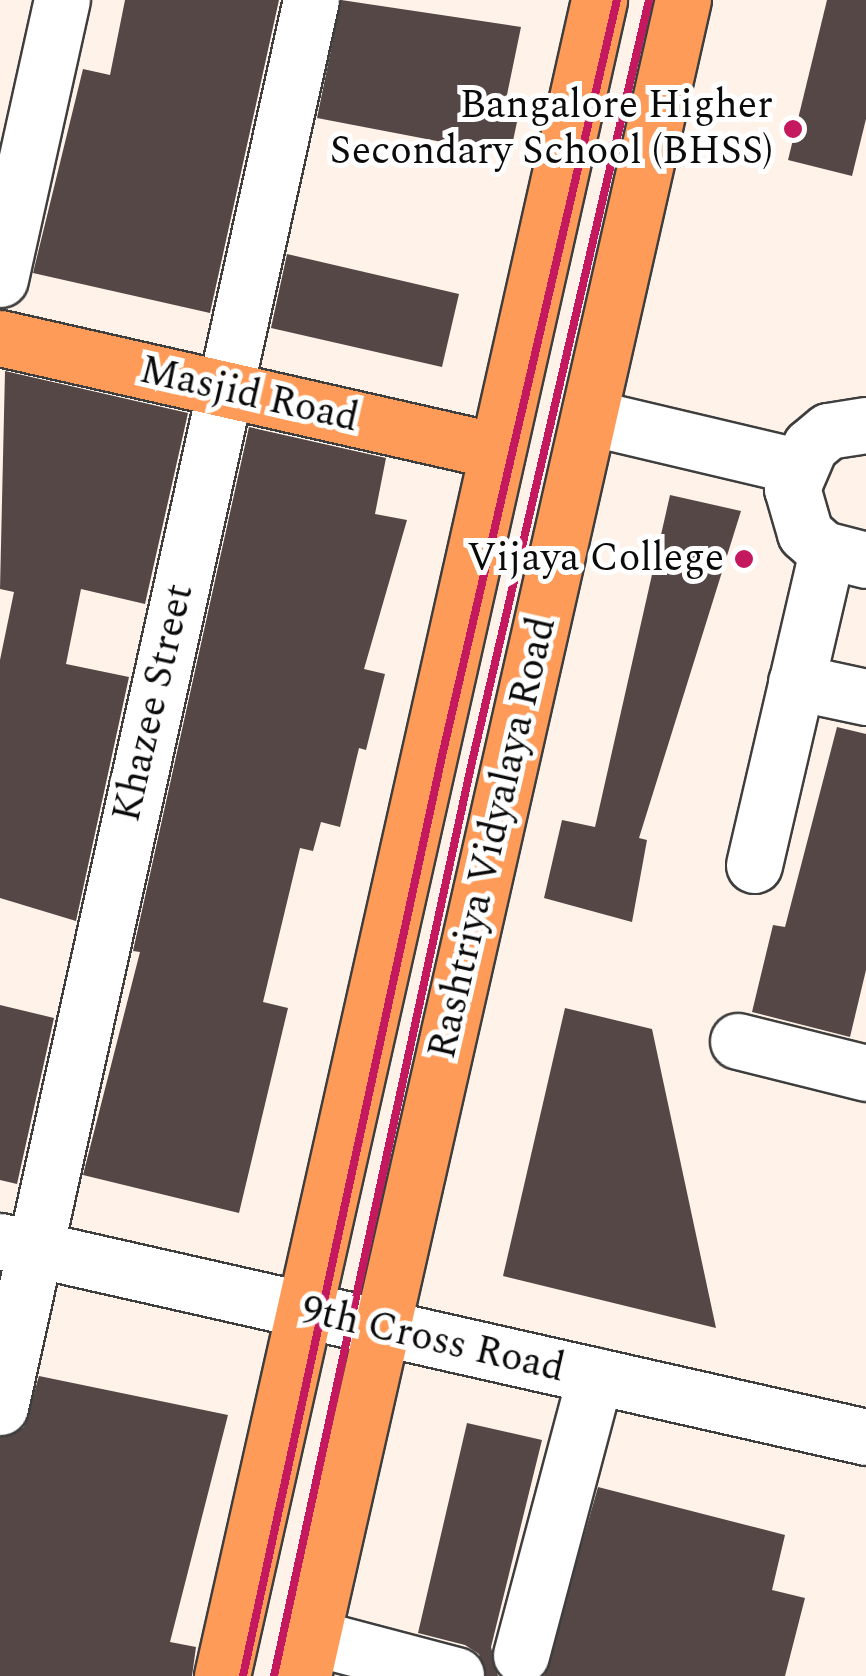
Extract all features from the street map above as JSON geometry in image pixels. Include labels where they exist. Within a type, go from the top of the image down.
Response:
[{"type":"main road","name":"Rashtriya Vidyalaya Road","points":[[222,1676],[599,0]]},
{"type":"main road","name":"Rashtriya Vidyalaya Road","points":[[308,1656],[683,0]]},
{"type":"main road","name":"Masjid Road","points":[[0,338],[497,452]]},
{"type":"street","points":[[0,279],[62,0]]},
{"type":"street","name":"Khazee Street","points":[[0,1406],[16,1244],[226,390],[311,0]]},
{"type":"street","points":[[588,417],[797,466]]},
{"type":"street","points":[[754,865],[796,682],[846,556],[795,512],[797,466],[828,432],[866,424]]},
{"type":"street","points":[[796,682],[866,697]]},
{"type":"street","points":[[738,1041],[866,1073]]},
{"type":"street","name":"9th Cross Road","points":[[16,1244],[866,1437]]},
{"type":"street","points":[[521,1655],[595,1376]]},
{"type":"street","points":[[308,1656],[456,1675]]},
{"type":"building","points":[[125,0],[279,0],[210,313],[33,273],[83,69],[110,75]]},
{"type":"building","points":[[341,0],[521,27],[502,119],[517,122],[510,155],[317,118]]},
{"type":"building","points":[[827,0],[866,0],[866,119],[852,176],[788,160]]},
{"type":"building","points":[[287,254],[459,294],[442,367],[271,328]]},
{"type":"building","points":[[5,371],[188,413],[145,604],[81,589],[66,664],[129,677],[76,921],[0,898],[0,660],[14,592],[0,589]]},
{"type":"building","points":[[249,427],[386,458],[375,514],[407,520],[364,669],[385,674],[366,750],[359,748],[340,827],[321,822],[313,851],[300,848],[263,1002],[288,1008],[239,1213],[83,1175],[140,952],[133,951]]},
{"type":"building","points":[[670,495],[741,511],[639,838],[647,840],[632,922],[544,898],[562,820],[595,827]]},
{"type":"building","points":[[837,727],[866,734],[866,970],[850,1037],[752,1012],[773,925],[785,927]]},
{"type":"building","points":[[0,1005],[54,1018],[17,1184],[0,1180]]},
{"type":"building","points":[[565,1008],[652,1029],[716,1328],[503,1276]]},
{"type":"building","points":[[39,1376],[228,1415],[170,1642],[196,1647],[192,1676],[0,1676],[0,1437],[24,1427]]},
{"type":"building","points":[[467,1423],[542,1440],[491,1647],[498,1676],[486,1676],[479,1654],[465,1645],[418,1633]]},
{"type":"building","points":[[598,1487],[785,1535],[772,1590],[805,1598],[785,1676],[544,1676]]},
{"type":"railway","points":[[243,1676],[442,756],[617,0]]},
{"type":"railway","points":[[274,1676],[472,762],[649,0]]},
{"type":"place","name":"Bangalore Higher Secondary School (BHSS)","points":[[793,129]]},
{"type":"place","name":"Vijaya College","points":[[744,559]]}]
